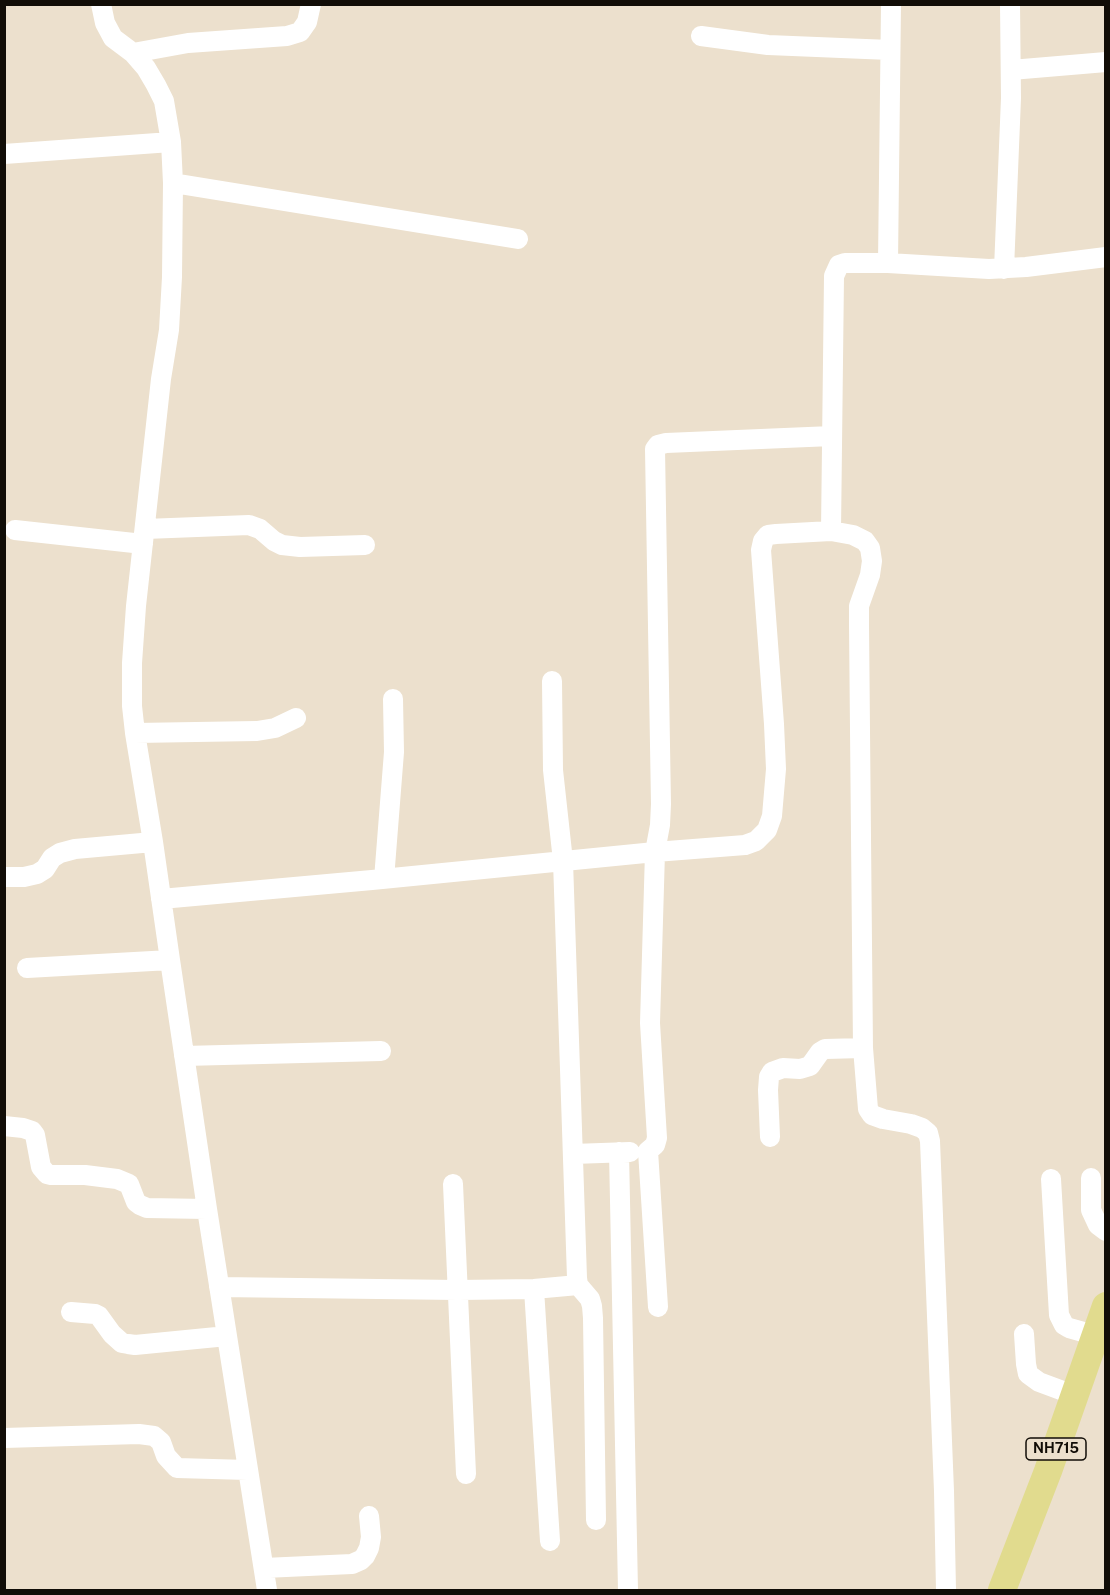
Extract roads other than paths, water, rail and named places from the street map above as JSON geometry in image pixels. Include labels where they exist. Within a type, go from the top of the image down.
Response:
[{"type":"highway","name":"NH715","points":[[1002,1590],[1048,1471],[1106,1306]]},
{"type":"street","points":[[101,4],[105,23],[113,38],[133,53],[146,68],[156,85],[164,101],[171,142],[172,277],[169,330],[161,379],[144,536],[132,663],[132,706],[267,1590]]},
{"type":"street","points":[[133,53],[188,43],[287,36],[300,32],[307,22],[311,4]]},
{"type":"street","points":[[888,263],[891,4]]},
{"type":"street","points":[[1004,269],[1011,70],[1010,4]]},
{"type":"street","points":[[701,36],[768,45],[890,50]]},
{"type":"street","points":[[1011,70],[1106,62]]},
{"type":"street","points":[[4,154],[171,142]]},
{"type":"street","points":[[172,183],[518,239]]},
{"type":"street","points":[[831,531],[834,276],[839,265],[888,263],[1004,269],[1106,256]]},
{"type":"street","points":[[573,1154],[648,1151],[655,1145],[657,1138],[650,1023],[655,852],[661,804],[655,449],[658,445],[666,443],[832,436]]},
{"type":"street","points":[[15,530],[144,536],[249,525],[260,529],[282,545],[300,547],[365,545]]},
{"type":"street","points":[[161,899],[745,845],[756,841],[767,830],[772,816],[776,769],[761,550],[763,541],[768,536],[776,534],[831,531],[853,535],[865,541],[870,548],[872,561],[870,575],[859,606],[863,1047],[868,1109],[872,1115],[922,1128],[928,1133],[930,1141],[946,1590]]},
{"type":"street","points":[[552,681],[553,770],[563,861],[578,1285],[590,1299],[592,1306],[596,1520]]},
{"type":"street","points":[[384,879],[394,752],[393,699]]},
{"type":"street","points":[[135,733],[256,731],[276,728],[296,718]]},
{"type":"street","points":[[4,877],[24,877],[37,874],[45,869],[52,858],[75,849],[153,842]]},
{"type":"street","points":[[27,968],[170,960]]},
{"type":"street","points":[[770,1137],[768,1090],[769,1077],[772,1072],[783,1068],[800,1069],[810,1066],[825,1049],[863,1047]]},
{"type":"street","points":[[184,1056],[381,1051]]},
{"type":"street","points":[[4,1126],[32,1131],[35,1135],[41,1167],[47,1174],[117,1179],[129,1184],[136,1202],[147,1208],[207,1209]]},
{"type":"street","points":[[648,1151],[658,1307]]},
{"type":"street","points":[[619,1152],[628,1590]]},
{"type":"street","points":[[1091,1178],[1091,1210],[1098,1225],[1106,1231]]},
{"type":"street","points":[[1052,1179],[1059,1315],[1064,1325],[1069,1328],[1094,1335]]},
{"type":"street","points":[[453,1184],[466,1474]]},
{"type":"street","points":[[219,1287],[458,1290],[534,1289],[578,1285]]},
{"type":"street","points":[[534,1289],[550,1541]]},
{"type":"street","points":[[71,1312],[99,1316],[112,1334],[123,1343],[128,1344],[227,1336]]},
{"type":"street","points":[[1024,1334],[1028,1374],[1039,1382],[1074,1395]]},
{"type":"street","points":[[4,1438],[139,1434],[154,1436],[161,1443],[166,1456],[177,1468],[248,1470]]},
{"type":"street","points":[[264,1568],[352,1564],[361,1560],[369,1548],[371,1537],[369,1516]]}]
